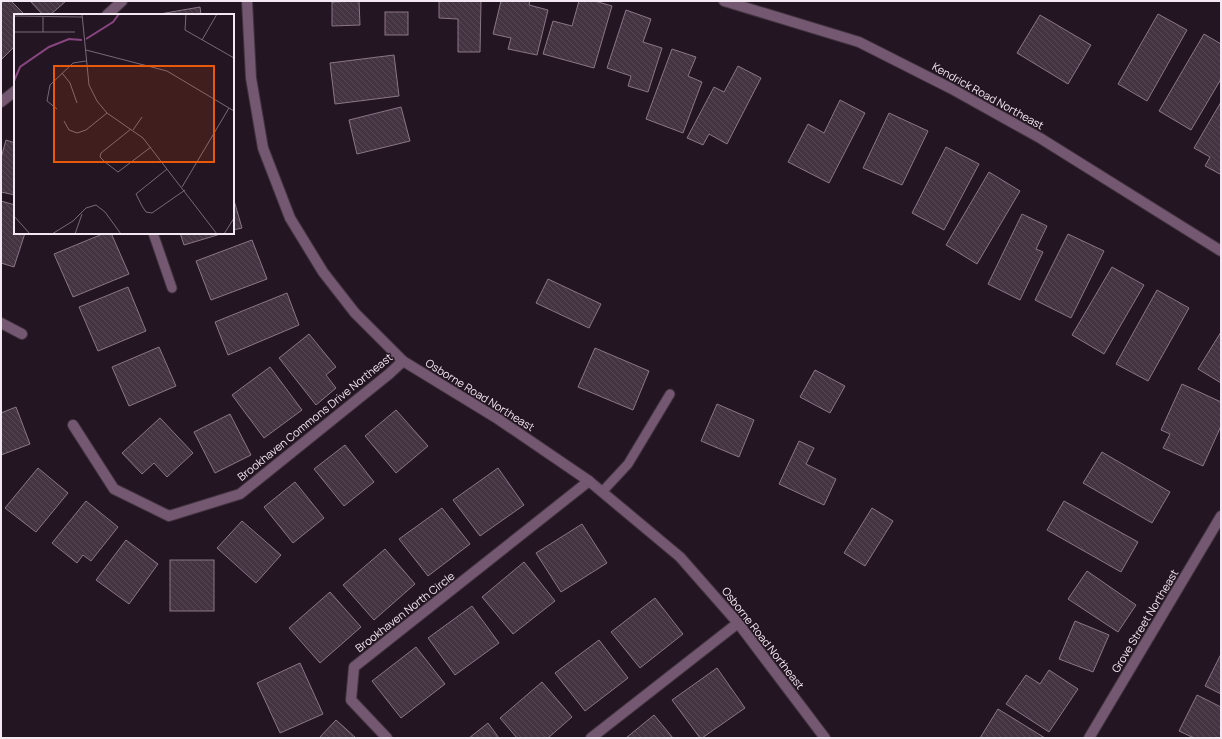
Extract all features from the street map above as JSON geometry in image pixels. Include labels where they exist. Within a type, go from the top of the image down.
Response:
[{"type":"street","points":[[107,14],[122,1]]},
{"type":"street","name":"Osborne Road Northeast","points":[[247,1],[251,78],[263,148],[290,218],[323,272],[355,313],[403,360],[498,419],[589,481],[680,557],[738,623],[825,738]]},
{"type":"street","name":"Kendrick Road Northeast","points":[[724,1],[866,45],[952,89],[1040,138],[1221,251]]},
{"type":"street","points":[[1,102],[14,92]]},
{"type":"street","points":[[1,323],[22,334]]},
{"type":"street","name":"Brookhaven Commons Drive Northeast","points":[[73,425],[114,489],[169,516],[240,494],[389,374],[403,360]]},
{"type":"street","name":"Brookhaven North Circle","points":[[387,738],[351,700],[354,667],[589,481]]},
{"type":"street","name":"Grove Street Northeast","points":[[1089,738],[1221,516]]},
{"type":"street","points":[[591,738],[738,623]]},
{"type":"lane","points":[[153,234],[172,288]]},
{"type":"lane","points":[[602,492],[628,464],[670,394]]},
{"type":"building","points":[[1,1],[11,1],[24,14],[14,14],[14,47],[2,59]]},
{"type":"building","points":[[30,1],[66,1],[51,14],[42,14]]},
{"type":"building","points":[[359,1],[360,25],[332,26],[332,2]]},
{"type":"building","points":[[439,1],[481,1],[480,52],[458,52],[458,19],[439,18]]},
{"type":"building","points":[[501,1],[530,1],[529,5],[548,10],[537,55],[508,49],[511,38],[493,34]]},
{"type":"building","points":[[579,1],[595,1],[612,6],[594,68],[543,54],[553,21],[572,26]]},
{"type":"building","points":[[200,7],[201,14],[160,14]]},
{"type":"building","points":[[626,10],[651,19],[643,42],[662,48],[648,92],[628,86],[631,76],[607,68]]},
{"type":"building","points":[[385,12],[408,12],[408,35],[385,35]]},
{"type":"building","points":[[1158,14],[1187,30],[1147,101],[1118,84]]},
{"type":"building","points":[[1040,15],[1091,45],[1068,84],[1017,53]]},
{"type":"building","points":[[1204,34],[1221,44],[1221,79],[1191,130],[1159,111]]},
{"type":"building","points":[[672,49],[696,57],[688,76],[702,82],[683,133],[646,119]]},
{"type":"building","points":[[394,55],[399,96],[335,104],[330,63]]},
{"type":"building","points":[[738,66],[761,78],[727,144],[709,134],[703,145],[687,138],[714,87],[724,92]]},
{"type":"building","points":[[840,100],[865,113],[829,183],[788,162],[808,124],[824,133]]},
{"type":"building","points":[[1221,102],[1220,174],[1205,166],[1210,157],[1194,148]]},
{"type":"building","points":[[401,107],[410,141],[357,154],[349,120]]},
{"type":"building","points":[[889,113],[928,131],[902,185],[863,168]]},
{"type":"building","points":[[6,140],[14,143],[14,195],[1,192],[1,158]]},
{"type":"building","points":[[946,147],[979,164],[944,230],[912,213]]},
{"type":"building","points":[[989,172],[1020,191],[977,264],[946,245]]},
{"type":"building","points":[[234,200],[242,228],[234,230]]},
{"type":"building","points":[[1,201],[14,205],[14,234],[25,234],[14,267],[1,263]]},
{"type":"building","points":[[1022,214],[1047,226],[1036,249],[1043,252],[1020,300],[988,284]]},
{"type":"building","points":[[103,234],[111,234],[129,274],[73,297],[54,254]]},
{"type":"building","points":[[180,234],[221,234],[184,245]]},
{"type":"building","points":[[1068,234],[1104,251],[1071,318],[1035,300]]},
{"type":"building","points":[[252,240],[267,279],[211,300],[196,261]]},
{"type":"building","points":[[1112,267],[1144,285],[1104,354],[1072,335]]},
{"type":"building","points":[[548,279],[601,304],[589,328],[536,303]]},
{"type":"building","points":[[128,287],[146,331],[98,351],[79,307]]},
{"type":"building","points":[[1157,290],[1189,308],[1148,381],[1116,364]]},
{"type":"building","points":[[287,293],[299,325],[228,355],[215,322]]},
{"type":"building","points":[[1221,332],[1221,383],[1198,369]]},
{"type":"building","points":[[309,334],[336,367],[326,375],[336,388],[316,405],[279,358]]},
{"type":"building","points":[[159,347],[176,386],[129,406],[112,367]]},
{"type":"building","points":[[595,348],[649,371],[633,410],[578,387]]},
{"type":"building","points":[[270,367],[302,410],[264,438],[232,395]]},
{"type":"building","points":[[815,370],[845,386],[830,413],[800,397]]},
{"type":"building","points":[[1182,384],[1221,402],[1221,426],[1203,466],[1163,448],[1170,434],[1161,430]]},
{"type":"building","points":[[717,404],[754,420],[739,457],[701,441]]},
{"type":"building","points":[[16,407],[30,444],[1,455],[1,413]]},
{"type":"building","points":[[396,410],[428,446],[396,473],[365,436]]},
{"type":"building","points":[[230,414],[251,455],[215,473],[194,432]]},
{"type":"building","points":[[160,418],[193,453],[167,477],[154,463],[142,474],[122,453]]},
{"type":"building","points":[[799,441],[814,448],[806,464],[836,479],[824,505],[779,484]]},
{"type":"building","points":[[345,445],[374,482],[344,506],[314,469]]},
{"type":"building","points":[[1102,452],[1170,492],[1152,523],[1083,483]]},
{"type":"building","points":[[38,468],[68,493],[36,532],[5,508]]},
{"type":"building","points":[[498,468],[524,505],[480,536],[453,500]]},
{"type":"building","points":[[295,482],[324,518],[293,543],[264,507]]},
{"type":"building","points":[[86,501],[118,527],[91,561],[83,555],[77,563],[52,543]]},
{"type":"building","points":[[1064,501],[1138,542],[1121,572],[1047,530]]},
{"type":"building","points":[[442,508],[470,544],[428,576],[399,539]]},
{"type":"building","points":[[872,508],[893,521],[865,566],[844,553]]},
{"type":"building","points":[[242,521],[281,555],[256,583],[217,548]]},
{"type":"building","points":[[582,524],[607,563],[561,592],[536,553]]},
{"type":"building","points":[[126,540],[158,564],[129,604],[96,580]]},
{"type":"building","points":[[385,549],[415,584],[374,620],[343,585]]},
{"type":"building","points":[[170,560],[214,560],[214,611],[170,611]]},
{"type":"building","points":[[524,562],[555,601],[513,634],[482,597]]},
{"type":"building","points":[[1087,571],[1136,605],[1118,632],[1068,599]]},
{"type":"building","points":[[330,592],[361,627],[320,663],[289,628]]},
{"type":"building","points":[[655,598],[683,634],[640,668],[611,632]]},
{"type":"building","points":[[472,606],[499,643],[455,675],[428,638]]},
{"type":"building","points":[[1075,621],[1109,635],[1093,672],[1059,659]]},
{"type":"building","points":[[599,640],[628,678],[585,711],[555,673]]},
{"type":"building","points":[[416,647],[445,684],[401,718],[372,681]]},
{"type":"building","points":[[1221,654],[1221,694],[1205,686]]},
{"type":"building","points":[[300,663],[323,714],[280,733],[257,683]]},
{"type":"building","points":[[717,668],[745,708],[700,738],[672,700]]},
{"type":"building","points":[[1049,670],[1078,689],[1049,732],[1006,704],[1026,675],[1040,684]]},
{"type":"building","points":[[542,682],[572,717],[548,738],[517,738],[500,718]]},
{"type":"building","points":[[1197,695],[1221,707],[1221,738],[1194,738],[1179,731]]},
{"type":"building","points":[[998,709],[1045,738],[980,738]]},
{"type":"building","points":[[654,715],[673,738],[626,738]]},
{"type":"building","points":[[336,720],[356,738],[319,738]]},
{"type":"building","points":[[488,723],[499,738],[469,738]]}]
